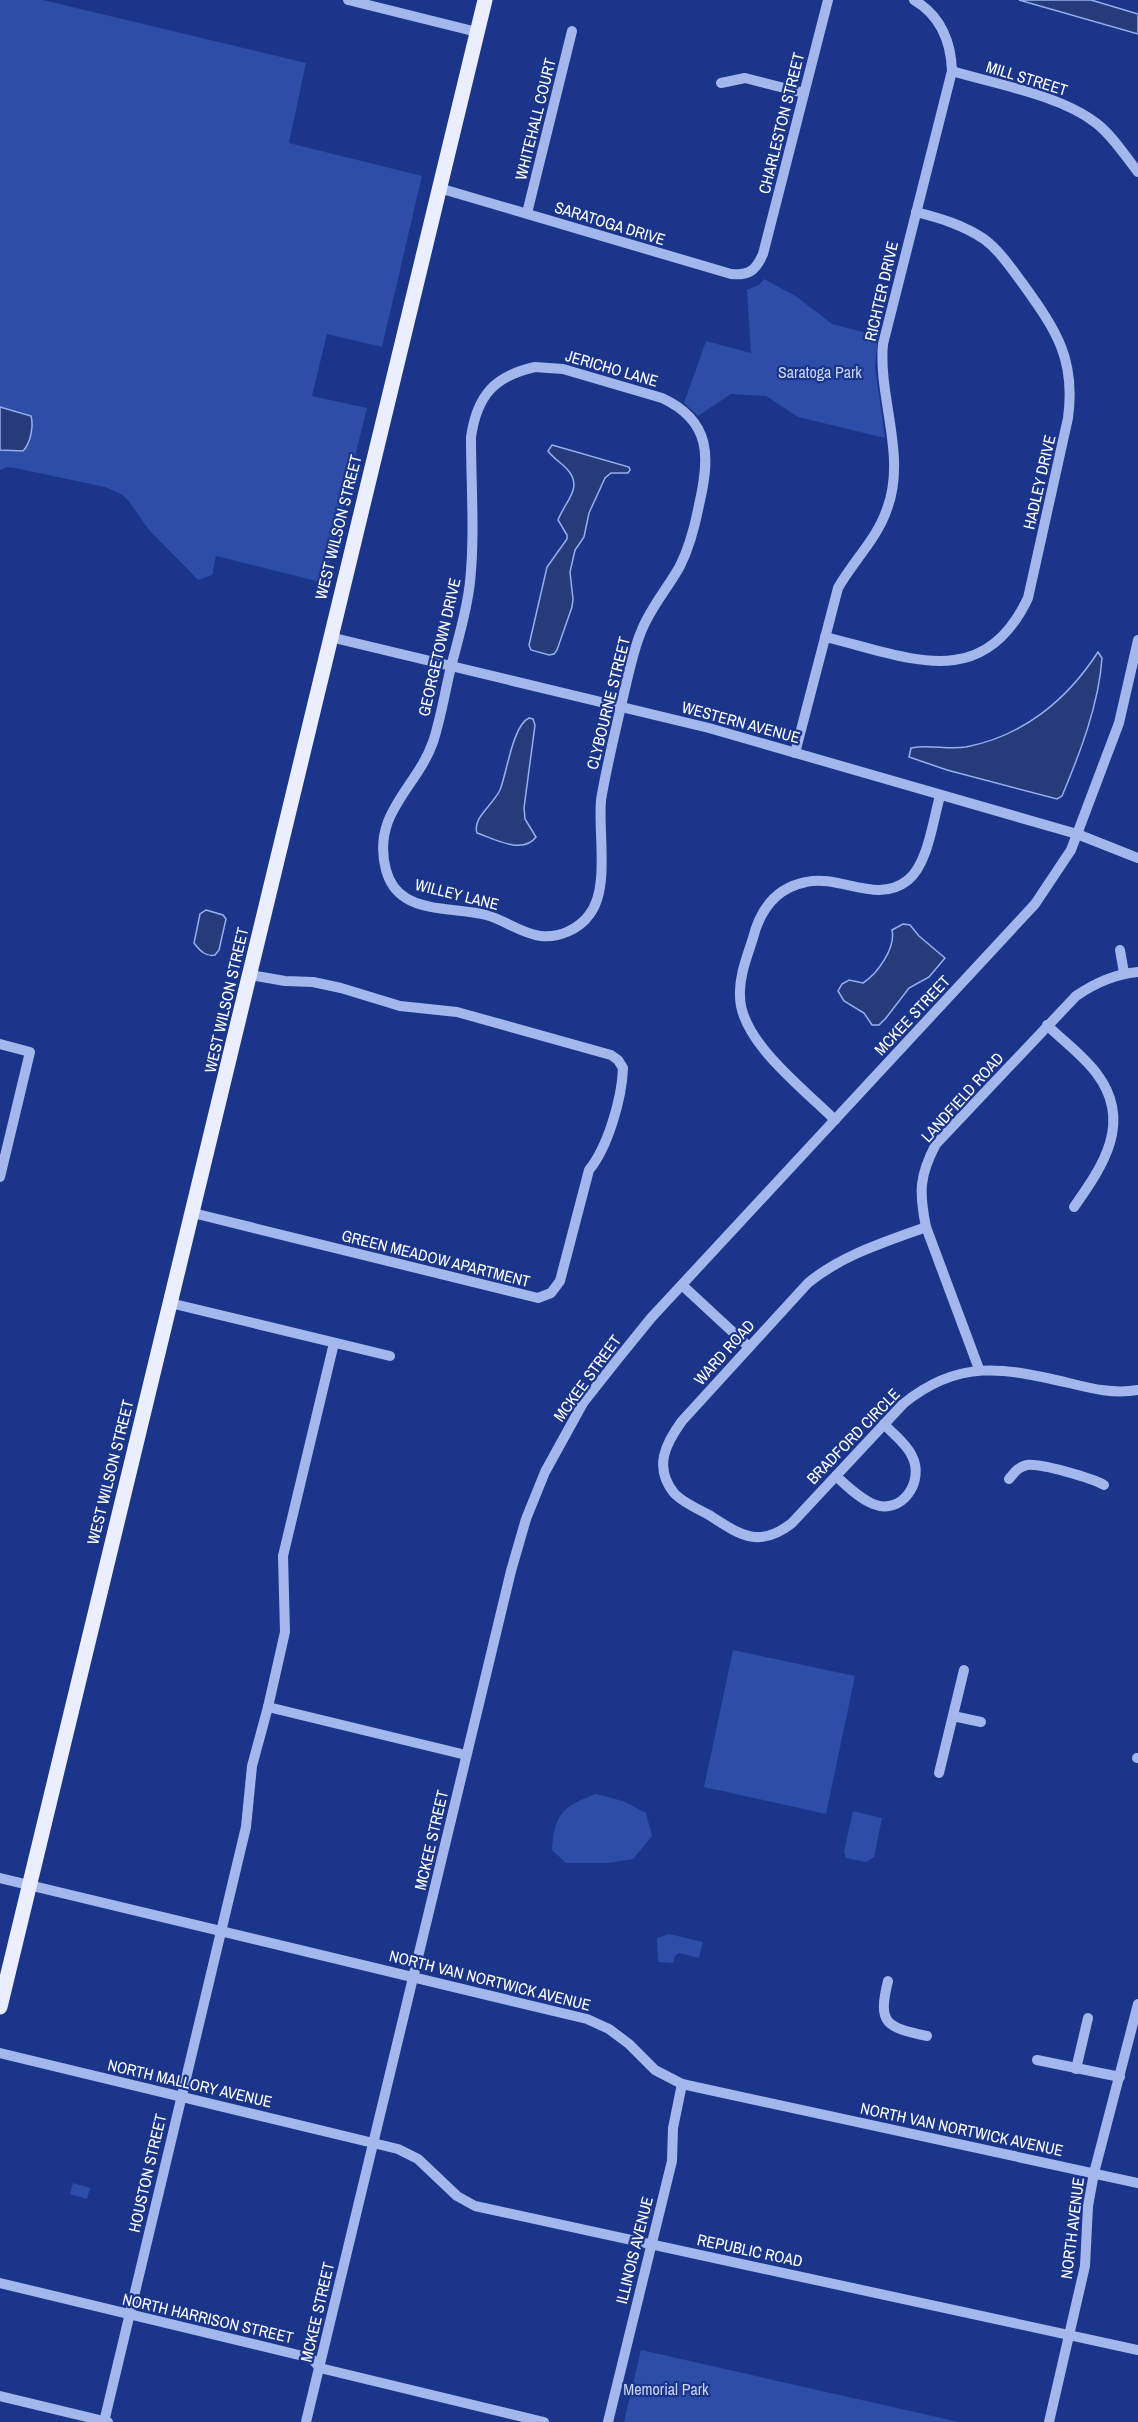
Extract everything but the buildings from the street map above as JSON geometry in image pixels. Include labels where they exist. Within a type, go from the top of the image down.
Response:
[{"type":"main road","name":"WEST WILSON STREET","points":[[0,2007],[485,0]]},
{"type":"street","points":[[348,0],[477,32]]},
{"type":"street","name":"CHARLESTON STREET","points":[[763,254],[828,0]]},
{"type":"street","points":[[914,0],[936,18],[946,34],[951,52],[952,71]]},
{"type":"street","name":"WHITEHALL COURT","points":[[527,213],[572,31]]},
{"type":"street","name":"MILL STREET","points":[[952,71],[1076,110],[1097,123],[1112,138],[1138,172]]},
{"type":"street","name":"RICHTER DRIVE","points":[[795,753],[838,588],[848,570],[880,526],[892,492],[894,460],[882,360],[883,344],[952,71]]},
{"type":"street","points":[[721,83],[745,78],[804,93]]},
{"type":"street","name":"SARATOGA DRIVE","points":[[440,188],[731,274],[741,275],[752,272],[759,265],[763,254]]},
{"type":"street","name":"HADLEY DRIVE","points":[[825,637],[929,662],[949,662],[969,658],[987,649],[1005,635],[1020,616],[1028,598],[1068,418],[1071,396],[1070,375],[1059,338],[1051,323],[1009,265],[985,240],[968,230],[916,212]]},
{"type":"street","name":"JERICHO LANE","points":[[508,375],[534,367],[563,369],[662,398],[675,404],[699,428]]},
{"type":"street","name":"GEORGETOWN DRIVE","points":[[394,888],[386,870],[384,850],[389,815],[429,753],[471,582],[471,437],[474,417],[482,399],[494,385],[508,375]]},
{"type":"street","name":"CLYBOURNE STREET","points":[[582,923],[590,914],[601,892],[599,824],[601,800],[621,706],[641,631],[679,568],[693,534],[707,461],[705,445],[699,428]]},
{"type":"street","name":"WESTERN AVENUE","points":[[330,637],[621,706],[795,753],[1077,834],[1138,858]]},
{"type":"street","name":"MCKEE STREET","points":[[306,2422],[511,1571],[526,1519],[545,1472],[583,1403],[644,1327],[1035,904],[1071,850],[1119,723],[1138,640]]},
{"type":"street","points":[[835,1120],[759,1045],[746,1025],[741,1007],[740,989],[758,920],[770,902],[780,893],[804,882],[817,880],[839,882],[878,891],[888,890],[907,880],[923,857],[940,796]]},
{"type":"street","name":"WILLEY LANE","points":[[394,888],[407,899],[488,916],[528,933],[542,936],[563,933],[582,923]]},
{"type":"street","points":[[1120,951],[1124,973]]},
{"type":"street","name":"LANDFIELD ROAD","points":[[979,1369],[926,1227],[921,1203],[921,1180],[926,1163],[936,1144],[1076,996],[1090,986],[1124,973],[1138,972]]},
{"type":"street","name":"GREEN MEADOW APARTMENT","points":[[193,1213],[538,1298],[551,1293],[560,1281],[589,1170],[600,1155],[613,1120],[623,1068],[611,1055],[457,1012],[400,1006],[313,982],[250,975]]},
{"type":"street","points":[[1047,1025],[1097,1074],[1106,1088],[1113,1117],[1110,1150],[1093,1181],[1074,1207]]},
{"type":"street","points":[[0,1044],[30,1052],[0,1177]]},
{"type":"street","name":"WARD ROAD","points":[[742,1535],[674,1493],[665,1477],[664,1449],[682,1421],[808,1283],[820,1273],[854,1255],[926,1227]]},
{"type":"street","points":[[682,1285],[749,1347]]},
{"type":"street","points":[[170,1303],[390,1356]]},
{"type":"street","name":"HOUSTON STREET","points":[[105,2422],[246,1827],[252,1766],[285,1632],[282,1556],[334,1343]]},
{"type":"street","name":"BRADFORD CIRCLE","points":[[742,1535],[765,1538],[783,1531],[903,1404],[930,1385],[943,1379],[979,1369],[1019,1372],[1100,1390],[1119,1392],[1138,1390]]},
{"type":"street","points":[[836,1476],[875,1505],[889,1506],[901,1502],[914,1487],[916,1472],[913,1456],[884,1424]]},
{"type":"street","points":[[1010,1479],[1017,1468],[1029,1465],[1093,1479],[1104,1485]]},
{"type":"street","points":[[939,1773],[964,1670]]},
{"type":"street","points":[[268,1707],[466,1755]]},
{"type":"street","points":[[953,1716],[981,1722]]},
{"type":"street","name":"NORTH VAN NORTWICK AVENUE","points":[[0,1878],[587,2019],[609,2029],[629,2044],[655,2070],[682,2084],[1138,2182]]},
{"type":"street","points":[[888,1981],[882,2002],[886,2019],[900,2030],[927,2036]]},
{"type":"street","name":"NORTH AVENUE","points":[[1049,2422],[1085,2266],[1088,2206],[1094,2173],[1138,2004]]},
{"type":"street","points":[[1076,2069],[1088,2018]]},
{"type":"street","name":"NORTH MALLORY AVENUE","points":[[0,2053],[374,2141]]},
{"type":"street","points":[[1036,2060],[1120,2077]]},
{"type":"street","name":"ILLINOIS AVENUE","points":[[609,2422],[672,2161],[673,2128],[682,2084]]},
{"type":"street","name":"REPUBLIC ROAD","points":[[374,2141],[418,2158],[457,2196],[475,2206],[1138,2350]]},
{"type":"street","name":"NORTH HARRISON STREET","points":[[0,2283],[307,2357],[320,2368],[544,2422]]},
{"type":"street","points":[[0,2396],[105,2422]]},
{"type":"green space","points":[[0,0],[43,0],[306,63],[289,143],[422,176],[382,347],[327,334],[312,396],[367,408],[324,583],[216,556],[212,575],[198,580],[149,530],[128,500],[121,494],[105,487],[15,468],[7,467],[0,470]]},
{"type":"green space","name":"Saratoga Park","points":[[764,279],[797,297],[832,324],[878,336],[875,367],[885,438],[798,417],[766,396],[731,394],[698,416],[684,403],[706,341],[751,353],[747,290],[760,284]]},
{"type":"green space","points":[[733,1650],[855,1676],[826,1814],[704,1787]]},
{"type":"green space","points":[[596,1794],[623,1801],[646,1813],[652,1836],[633,1859],[608,1863],[566,1863],[552,1850],[558,1820],[562,1813],[575,1803]]},
{"type":"green space","points":[[853,1811],[882,1818],[874,1857],[866,1862],[846,1858],[844,1851]]},
{"type":"green space","points":[[669,1934],[703,1942],[699,1958],[679,1953],[675,1956],[673,1963],[658,1962],[657,1938]]},
{"type":"green space","points":[[73,2183],[90,2188],[87,2199],[70,2194]]},
{"type":"green space","name":"Memorial Park","points":[[641,2350],[959,2422],[624,2422]]},
{"type":"shaded area","points":[[1019,0],[1091,0],[1138,14],[1138,34]]},
{"type":"shaded area","points":[[0,407],[31,416],[31,435],[23,451],[0,450]]},
{"type":"shaded area","points":[[552,445],[629,467],[630,470],[628,473],[611,473],[605,478],[589,513],[584,537],[575,550],[570,572],[572,607],[557,650],[554,654],[549,655],[531,650],[529,645],[547,567],[567,539],[558,520],[574,488],[571,475],[548,451]]},
{"type":"shaded area","points":[[1098,652],[1102,658],[1093,711],[1069,780],[1062,796],[1057,799],[947,770],[909,757],[911,748],[966,747],[987,742],[1025,725],[1058,700],[1072,686]]},
{"type":"shaded area","points":[[529,718],[533,719],[535,725],[524,808],[525,819],[536,837],[524,845],[508,844],[477,833],[476,827],[480,817],[500,790],[515,739],[523,722]]},
{"type":"shaded area","points":[[206,910],[223,915],[226,919],[219,950],[215,955],[203,953],[194,943],[200,914]]},
{"type":"shaded area","points":[[903,924],[910,925],[919,936],[945,958],[929,977],[909,988],[879,1025],[872,1025],[864,1013],[844,1001],[838,991],[842,984],[849,980],[863,983],[874,973],[884,960],[891,945],[892,930]]}]
